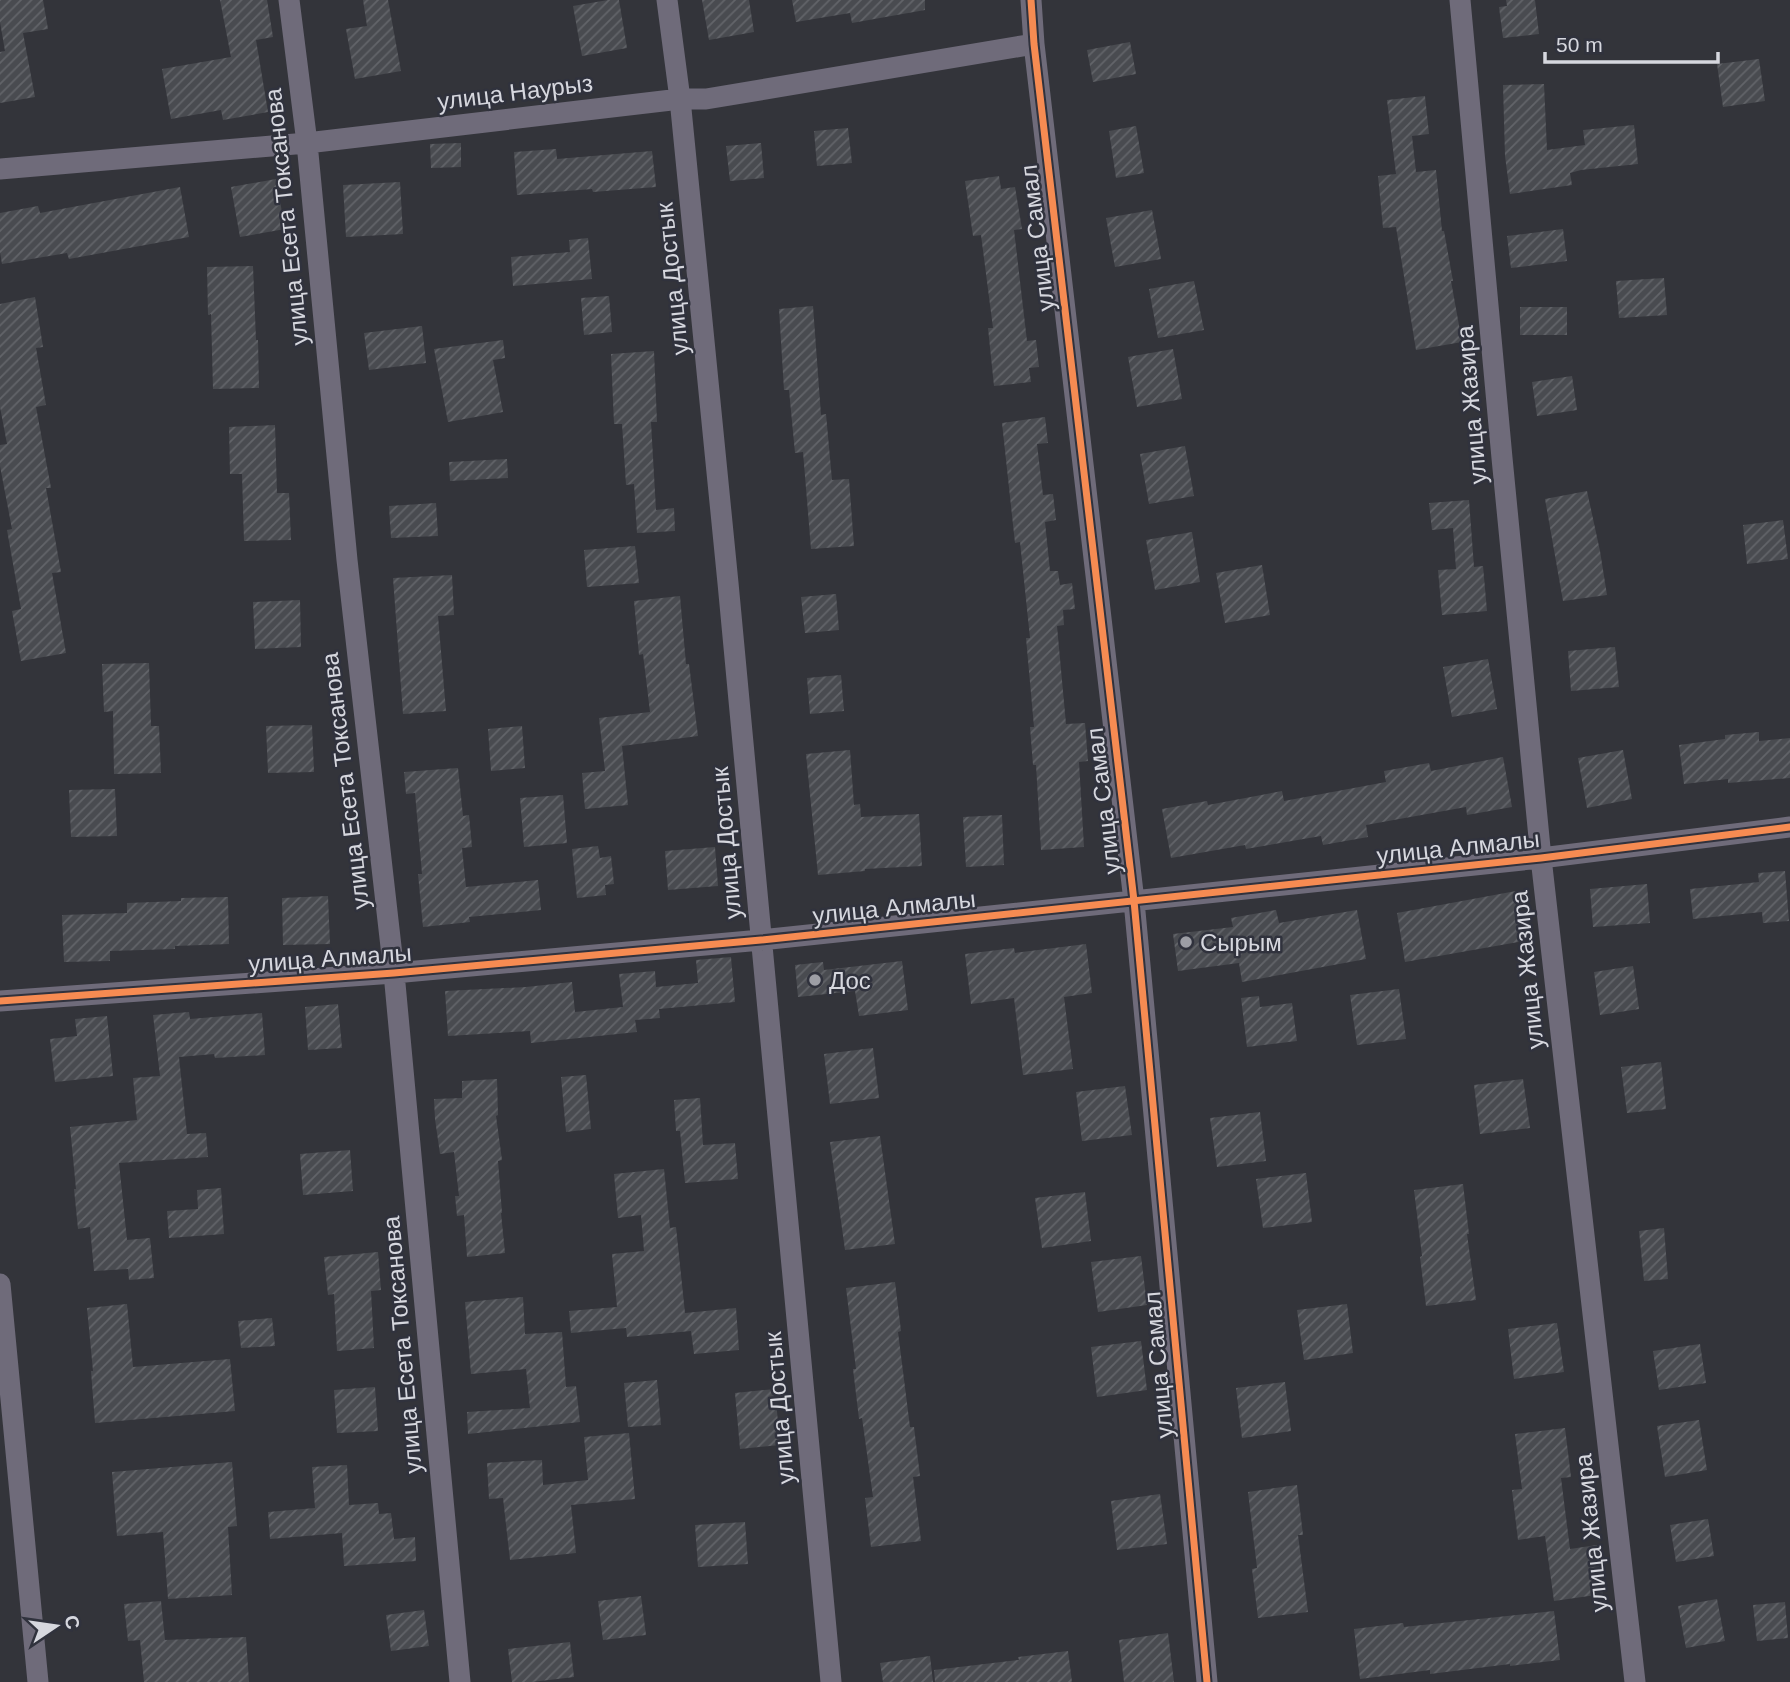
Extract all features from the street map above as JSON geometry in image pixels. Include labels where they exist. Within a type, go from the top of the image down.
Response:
[{"type":"street","name":"улица Есета Токсанова","points":[[289,0],[307,143],[346,560],[394,972],[460,1682]]},
{"type":"street","name":"улица Достык","points":[[667,0],[680,99],[728,583],[831,1682]]},
{"type":"street","name":"улица Самал","points":[[1031,0],[1134,901],[1207,1682]]},
{"type":"street","name":"улица Жазира","points":[[1460,0],[1541,858],[1634,1682]]},
{"type":"street","name":"улица Наурыз","points":[[0,169],[307,143],[680,99],[706,99],[1034,44]]},
{"type":"street","name":"улица Алмалы","points":[[0,1001],[394,972],[761,940],[1541,858],[1790,827]]},
{"type":"street","points":[[0,1284],[38,1682]]},
{"type":"building","points":[[0,0],[43,0],[48,29],[23,33],[35,97],[0,103],[0,52],[5,51],[0,22]]},
{"type":"building","points":[[220,0],[267,0],[273,37],[256,40],[268,112],[223,120],[221,110],[171,119],[162,69],[231,57]]},
{"type":"building","points":[[363,0],[388,0],[401,71],[355,79],[346,29],[367,26]]},
{"type":"building","points":[[619,0],[627,48],[582,56],[573,6]]},
{"type":"building","points":[[702,0],[749,0],[754,32],[709,40]]},
{"type":"building","points":[[792,0],[925,0],[925,10],[852,23],[850,13],[796,22]]},
{"type":"building","points":[[1506,0],[1535,0],[1539,34],[1503,38],[1499,7],[1507,6]]},
{"type":"building","points":[[1130,42],[1136,74],[1093,82],[1087,50]]},
{"type":"building","points":[[1759,59],[1765,101],[1723,107],[1717,64]]},
{"type":"building","points":[[1544,84],[1547,150],[1585,145],[1583,130],[1634,125],[1638,164],[1581,170],[1570,173],[1572,185],[1510,194],[1505,156],[1503,85]]},
{"type":"building","points":[[1425,96],[1429,134],[1412,136],[1416,172],[1436,170],[1442,231],[1462,342],[1416,350],[1396,227],[1383,228],[1378,176],[1396,174],[1387,100]]},
{"type":"building","points":[[1136,126],[1144,173],[1116,178],[1109,131]]},
{"type":"building","points":[[848,128],[852,163],[817,166],[814,131]]},
{"type":"building","points":[[461,143],[461,167],[431,168],[430,144]]},
{"type":"building","points":[[761,143],[764,178],[730,181],[726,146]]},
{"type":"building","points":[[556,149],[557,159],[652,151],[656,187],[517,195],[514,152]]},
{"type":"building","points":[[999,176],[1001,189],[1015,187],[1022,229],[1014,230],[1027,341],[1036,340],[1039,367],[1029,368],[1031,382],[994,386],[988,328],[993,328],[981,235],[973,236],[965,181]]},
{"type":"building","points":[[276,179],[285,229],[240,237],[231,187]]},
{"type":"building","points":[[400,182],[403,234],[346,237],[343,185]]},
{"type":"building","points":[[180,187],[189,237],[69,259],[67,253],[2,264],[0,213],[38,206],[40,213]]},
{"type":"building","points":[[1152,210],[1161,259],[1115,267],[1106,218]]},
{"type":"building","points":[[1563,229],[1567,261],[1511,268],[1507,236]]},
{"type":"building","points":[[588,238],[592,279],[513,286],[511,257],[570,252],[569,240]]},
{"type":"building","points":[[253,266],[259,388],[213,389],[207,267]]},
{"type":"building","points":[[1664,278],[1667,315],[1619,318],[1616,281]]},
{"type":"building","points":[[1194,281],[1204,330],[1158,338],[1149,289]]},
{"type":"building","points":[[609,296],[612,332],[584,335],[581,298]]},
{"type":"building","points":[[35,297],[43,347],[36,348],[46,405],[36,407],[51,488],[46,488],[61,572],[52,573],[66,653],[21,661],[12,611],[21,609],[7,530],[12,529],[0,466],[0,445],[7,444],[0,407],[0,304]]},
{"type":"building","points":[[813,306],[821,415],[826,414],[832,480],[849,479],[854,546],[811,549],[803,452],[795,453],[789,390],[784,390],[779,309]]},
{"type":"building","points":[[1520,307],[1567,307],[1567,335],[1520,335]]},
{"type":"building","points":[[422,326],[426,363],[369,370],[364,333]]},
{"type":"building","points":[[503,340],[505,358],[493,360],[503,412],[448,422],[434,349]]},
{"type":"building","points":[[1173,349],[1182,399],[1137,407],[1128,357]]},
{"type":"building","points":[[654,351],[657,422],[651,422],[656,510],[674,508],[675,531],[637,533],[634,484],[626,485],[622,424],[614,424],[611,354]]},
{"type":"building","points":[[1572,376],[1577,410],[1537,416],[1532,382]]},
{"type":"building","points":[[1045,417],[1048,443],[1037,444],[1043,495],[1053,494],[1056,520],[1045,522],[1050,571],[1058,571],[1060,585],[1072,583],[1075,609],[1063,610],[1064,625],[1057,626],[1066,724],[1085,723],[1088,761],[1079,762],[1084,847],[1041,850],[1036,765],[1033,765],[1030,727],[1034,727],[1026,638],[1030,638],[1020,542],[1015,543],[1002,423]]},
{"type":"building","points":[[275,425],[277,493],[289,493],[291,540],[244,541],[242,474],[230,474],[229,427]]},
{"type":"building","points":[[1185,446],[1194,496],[1149,504],[1140,454]]},
{"type":"building","points":[[507,459],[508,478],[450,481],[449,462]]},
{"type":"building","points":[[1587,491],[1607,595],[1563,601],[1545,499]]},
{"type":"building","points":[[1469,500],[1474,567],[1483,566],[1487,611],[1442,615],[1438,570],[1456,569],[1453,528],[1432,530],[1429,503]]},
{"type":"building","points":[[436,503],[438,536],[391,538],[389,506]]},
{"type":"building","points":[[1783,520],[1788,559],[1747,564],[1743,525]]},
{"type":"building","points":[[1192,532],[1200,582],[1155,590],[1146,540]]},
{"type":"building","points":[[635,546],[639,583],[587,587],[584,550]]},
{"type":"building","points":[[1262,565],[1270,615],[1225,623],[1216,573]]},
{"type":"building","points":[[452,575],[454,615],[438,616],[446,711],[403,714],[393,578]]},
{"type":"building","points":[[836,594],[839,630],[805,633],[801,597]]},
{"type":"building","points":[[680,596],[686,664],[689,664],[698,736],[622,746],[628,805],[585,809],[582,773],[605,771],[599,718],[650,712],[643,654],[639,655],[634,601]]},
{"type":"building","points":[[300,600],[301,647],[255,649],[253,602]]},
{"type":"building","points":[[1615,647],[1619,687],[1571,691],[1568,651]]},
{"type":"building","points":[[1488,659],[1497,709],[1452,717],[1443,667]]},
{"type":"building","points":[[149,663],[151,726],[159,726],[161,773],[114,774],[113,711],[104,712],[102,664]]},
{"type":"building","points":[[841,675],[844,711],[810,714],[807,678]]},
{"type":"building","points":[[312,725],[314,772],[268,773],[266,726]]},
{"type":"building","points":[[522,726],[525,768],[491,771],[488,729]]},
{"type":"building","points":[[1759,732],[1759,741],[1790,738],[1790,778],[1728,783],[1728,779],[1684,784],[1679,745],[1725,739],[1725,735]]},
{"type":"building","points":[[850,750],[854,805],[860,804],[861,817],[919,814],[922,866],[818,875],[806,754]]},
{"type":"building","points":[[1623,750],[1632,799],[1587,808],[1578,758]]},
{"type":"building","points":[[1503,757],[1512,807],[1467,815],[1466,807],[1366,825],[1368,837],[1323,845],[1321,836],[1246,849],[1245,845],[1171,858],[1162,809],[1207,801],[1208,805],[1282,791],[1284,801],[1386,782],[1384,771],[1429,763],[1431,771]]},
{"type":"building","points":[[458,768],[463,816],[469,815],[472,847],[462,848],[466,887],[538,880],[541,910],[469,917],[470,922],[423,927],[418,874],[422,874],[415,793],[406,794],[404,772]]},
{"type":"building","points":[[115,789],[117,836],[71,837],[69,790]]},
{"type":"building","points":[[563,795],[567,843],[524,847],[520,798]]},
{"type":"building","points":[[1002,815],[1004,865],[966,867],[963,817]]},
{"type":"building","points":[[598,846],[600,858],[611,856],[614,884],[605,885],[606,895],[577,898],[572,849]]},
{"type":"building","points":[[715,847],[718,886],[668,890],[665,851]]},
{"type":"building","points":[[1785,871],[1789,921],[1763,923],[1762,912],[1693,919],[1690,889],[1759,882],[1758,873]]},
{"type":"building","points":[[1647,884],[1650,923],[1593,927],[1590,889]]},
{"type":"building","points":[[1516,891],[1524,941],[1405,962],[1397,913]]},
{"type":"building","points":[[328,896],[330,944],[283,945],[282,898]]},
{"type":"building","points":[[228,897],[229,944],[110,951],[110,961],[64,962],[62,915],[127,913],[127,903]]},
{"type":"building","points":[[1276,910],[1279,923],[1357,910],[1366,959],[1242,982],[1239,963],[1178,971],[1173,934],[1233,927],[1231,918]]},
{"type":"building","points":[[1086,944],[1092,993],[1064,997],[1073,1069],[1023,1075],[1014,998],[971,1004],[965,954],[1014,948],[1015,953]]},
{"type":"building","points":[[731,957],[735,1002],[659,1009],[660,1018],[635,1020],[637,1032],[531,1043],[530,1031],[448,1036],[445,991],[572,982],[575,1012],[623,1007],[619,974],[655,971],[656,987],[698,983],[696,960]]},
{"type":"building","points":[[902,961],[908,1010],[859,1016],[855,991],[798,997],[795,965],[823,962],[824,970]]},
{"type":"building","points":[[1633,966],[1639,1009],[1600,1015],[1594,972]]},
{"type":"building","points":[[1399,989],[1406,1039],[1357,1045],[1350,995]]},
{"type":"building","points":[[1259,996],[1260,1007],[1292,1003],[1297,1041],[1247,1047],[1241,998]]},
{"type":"building","points":[[338,1004],[342,1048],[308,1050],[305,1007]]},
{"type":"building","points":[[189,1012],[190,1019],[262,1013],[265,1055],[215,1058],[214,1054],[179,1057],[187,1134],[206,1133],[208,1157],[119,1163],[127,1240],[150,1238],[154,1278],[129,1280],[128,1269],[94,1271],[90,1227],[78,1229],[70,1127],[137,1120],[133,1078],[160,1076],[153,1015]]},
{"type":"building","points":[[107,1016],[113,1076],[55,1082],[50,1039],[77,1036],[75,1019]]},
{"type":"building","points":[[873,1048],[879,1098],[830,1104],[824,1054]]},
{"type":"building","points":[[1661,1062],[1666,1109],[1627,1113],[1621,1067]]},
{"type":"building","points":[[586,1075],[591,1129],[566,1132],[561,1077]]},
{"type":"building","points":[[497,1079],[496,1116],[502,1160],[498,1161],[505,1253],[467,1257],[464,1215],[457,1216],[455,1196],[459,1196],[454,1152],[440,1154],[434,1099],[462,1098],[462,1081]]},
{"type":"building","points":[[1523,1079],[1530,1128],[1480,1134],[1474,1085]]},
{"type":"building","points":[[1125,1086],[1132,1135],[1082,1141],[1076,1092]]},
{"type":"building","points":[[700,1098],[703,1145],[735,1143],[738,1179],[685,1183],[674,1100]]},
{"type":"building","points":[[1260,1112],[1266,1161],[1217,1167],[1210,1118]]},
{"type":"building","points":[[880,1136],[895,1244],[845,1250],[830,1142]]},
{"type":"building","points":[[350,1150],[353,1191],[303,1195],[300,1154]]},
{"type":"building","points":[[664,1169],[670,1228],[676,1227],[685,1313],[736,1308],[739,1350],[694,1354],[691,1331],[627,1337],[626,1328],[571,1333],[569,1311],[617,1307],[612,1254],[644,1251],[641,1215],[618,1218],[614,1174]]},
{"type":"building","points":[[1306,1173],[1312,1222],[1263,1228],[1256,1179]]},
{"type":"building","points":[[1463,1184],[1476,1300],[1426,1306],[1414,1190]]},
{"type":"building","points":[[221,1188],[224,1234],[169,1238],[167,1211],[198,1209],[197,1190]]},
{"type":"building","points":[[1085,1192],[1091,1241],[1042,1248],[1035,1198]]},
{"type":"building","points":[[1664,1228],[1668,1279],[1644,1281],[1639,1231]]},
{"type":"building","points":[[378,1252],[381,1290],[371,1291],[374,1348],[337,1351],[334,1294],[328,1295],[324,1257]]},
{"type":"building","points":[[1141,1256],[1147,1305],[1098,1312],[1091,1262]]},
{"type":"building","points":[[895,1282],[901,1331],[898,1332],[910,1427],[914,1427],[920,1476],[913,1477],[921,1541],[871,1547],[865,1498],[873,1497],[862,1418],[859,1419],[846,1288]]},
{"type":"building","points":[[523,1297],[525,1334],[562,1332],[566,1387],[576,1386],[580,1422],[468,1434],[467,1412],[530,1408],[526,1369],[471,1374],[465,1302]]},
{"type":"building","points":[[127,1304],[133,1367],[230,1359],[235,1411],[95,1423],[87,1308]]},
{"type":"building","points":[[1347,1304],[1353,1353],[1304,1360],[1297,1310]]},
{"type":"building","points":[[272,1318],[275,1346],[241,1348],[238,1321]]},
{"type":"building","points":[[1557,1323],[1564,1372],[1514,1379],[1508,1329]]},
{"type":"building","points":[[1141,1341],[1147,1390],[1097,1397],[1091,1347]]},
{"type":"building","points":[[1700,1344],[1706,1383],[1659,1390],[1653,1351]]},
{"type":"building","points":[[657,1380],[661,1425],[628,1427],[624,1383]]},
{"type":"building","points":[[1285,1382],[1291,1431],[1242,1438],[1236,1388]]},
{"type":"building","points":[[375,1387],[378,1431],[337,1433],[334,1390]]},
{"type":"building","points":[[775,1389],[780,1445],[740,1449],[735,1393]]},
{"type":"building","points":[[1699,1420],[1707,1470],[1665,1477],[1657,1426]]},
{"type":"building","points":[[1565,1428],[1571,1477],[1561,1478],[1570,1549],[1597,1545],[1603,1594],[1554,1601],[1545,1536],[1518,1540],[1512,1490],[1522,1489],[1515,1434]]},
{"type":"building","points":[[629,1433],[635,1499],[571,1505],[576,1553],[510,1560],[503,1498],[489,1499],[487,1463],[542,1460],[543,1485],[588,1480],[584,1437]]},
{"type":"building","points":[[232,1462],[237,1526],[228,1527],[232,1595],[168,1599],[163,1532],[117,1536],[112,1472]]},
{"type":"building","points":[[347,1465],[349,1505],[378,1503],[379,1514],[391,1513],[394,1539],[415,1537],[416,1561],[344,1566],[342,1533],[270,1539],[268,1512],[315,1508],[312,1467]]},
{"type":"building","points":[[1297,1485],[1303,1535],[1298,1535],[1308,1612],[1258,1618],[1252,1569],[1257,1568],[1248,1492]]},
{"type":"building","points":[[1160,1494],[1167,1544],[1117,1550],[1111,1501]]},
{"type":"building","points":[[1708,1519],[1714,1556],[1676,1562],[1670,1525]]},
{"type":"building","points":[[745,1522],[748,1564],[698,1567],[695,1525]]},
{"type":"building","points":[[641,1596],[646,1635],[603,1640],[598,1601]]},
{"type":"building","points":[[1717,1599],[1725,1641],[1686,1648],[1678,1606]]},
{"type":"building","points":[[161,1601],[165,1640],[246,1637],[249,1682],[144,1682],[140,1640],[128,1641],[124,1604]]},
{"type":"building","points":[[1785,1602],[1788,1638],[1757,1641],[1753,1605]]},
{"type":"building","points":[[424,1610],[429,1646],[391,1651],[386,1615]]},
{"type":"building","points":[[1554,1611],[1560,1660],[1430,1674],[1430,1670],[1360,1679],[1354,1629],[1403,1623],[1404,1627]]},
{"type":"building","points":[[1168,1633],[1174,1682],[1124,1682],[1119,1640]]},
{"type":"building","points":[[570,1642],[574,1677],[512,1682],[508,1649]]},
{"type":"building","points":[[1068,1651],[1072,1682],[935,1682],[934,1670]]},
{"type":"building","points":[[930,1656],[933,1682],[883,1682],[880,1663]]},
{"type":"cycle path","points":[[1031,0],[1134,901],[1207,1682]]},
{"type":"cycle path","points":[[0,1001],[394,973],[761,940],[1541,858],[1790,827]]},
{"type":"place","name":"Сырым","points":[[1186,942]]},
{"type":"place","name":"Дос","points":[[815,980]]}]
